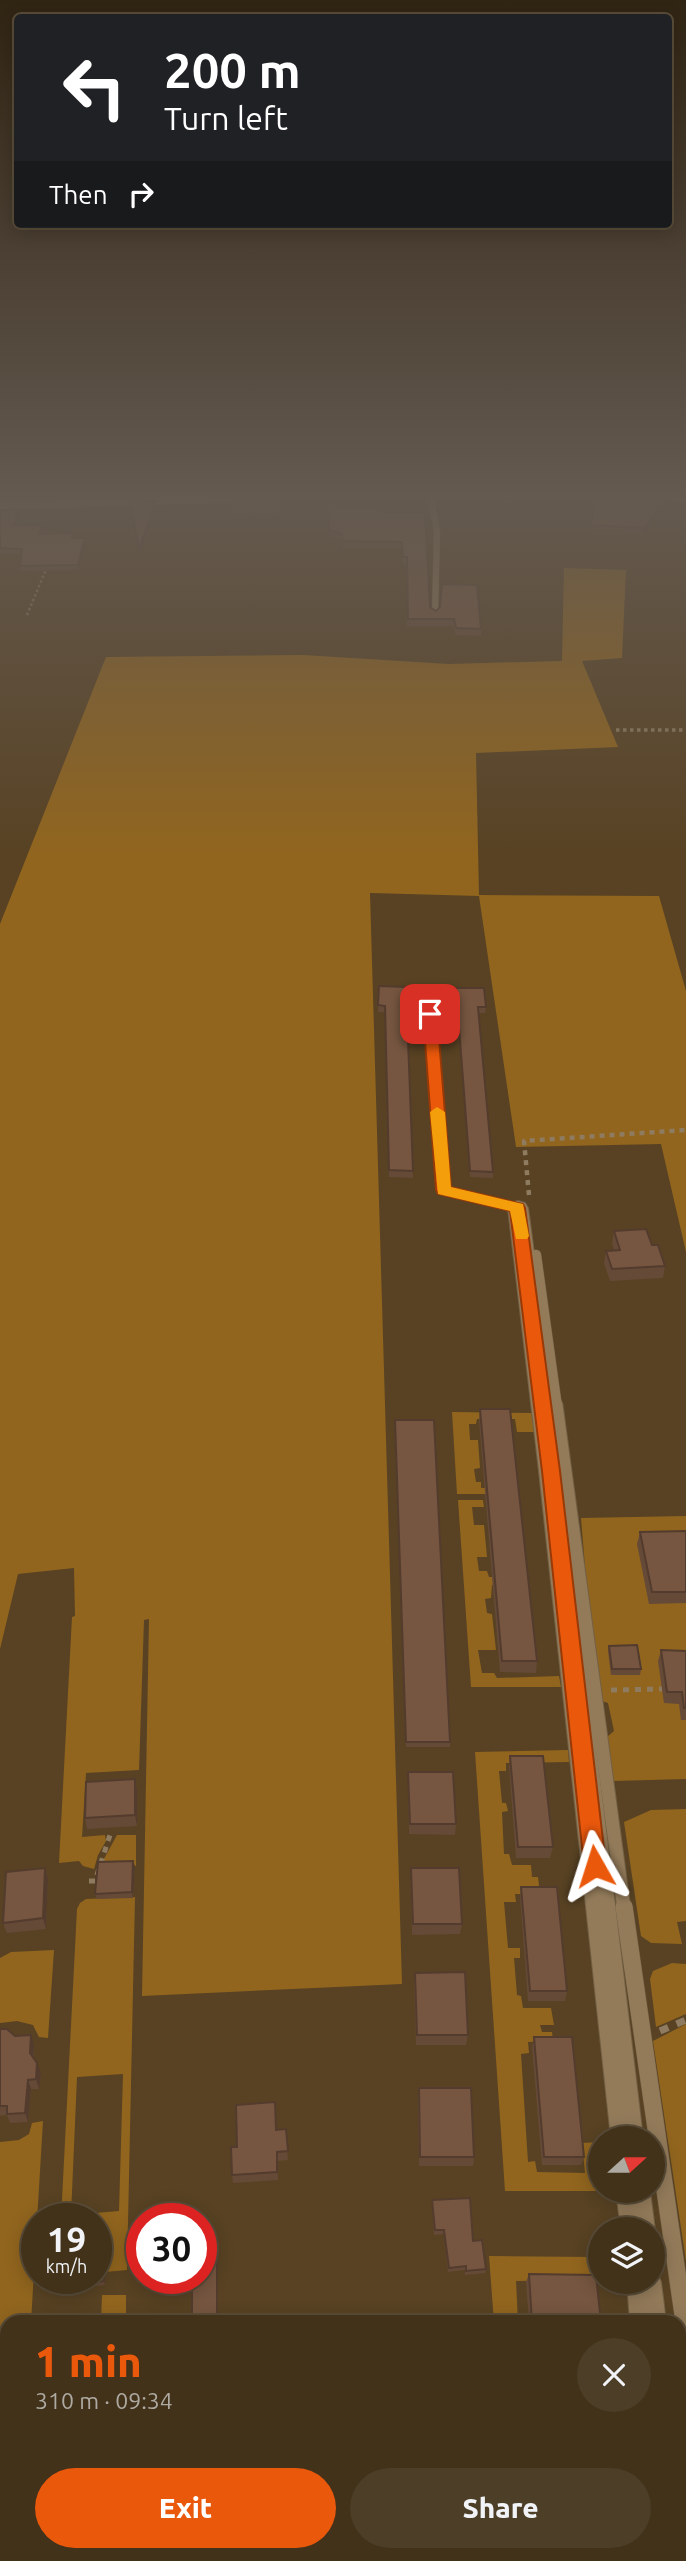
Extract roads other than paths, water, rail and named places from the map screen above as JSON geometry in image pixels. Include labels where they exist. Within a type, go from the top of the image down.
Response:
[{"type":"street","points":[[524,1206],[551,1471],[626,2126]]},
{"type":"street","points":[[646,2294],[648,2315]]},
{"type":"lane","points":[[430,1014],[443,1190],[524,1206]]},
{"type":"lane","points":[[536,1255],[683,2315]]}]
